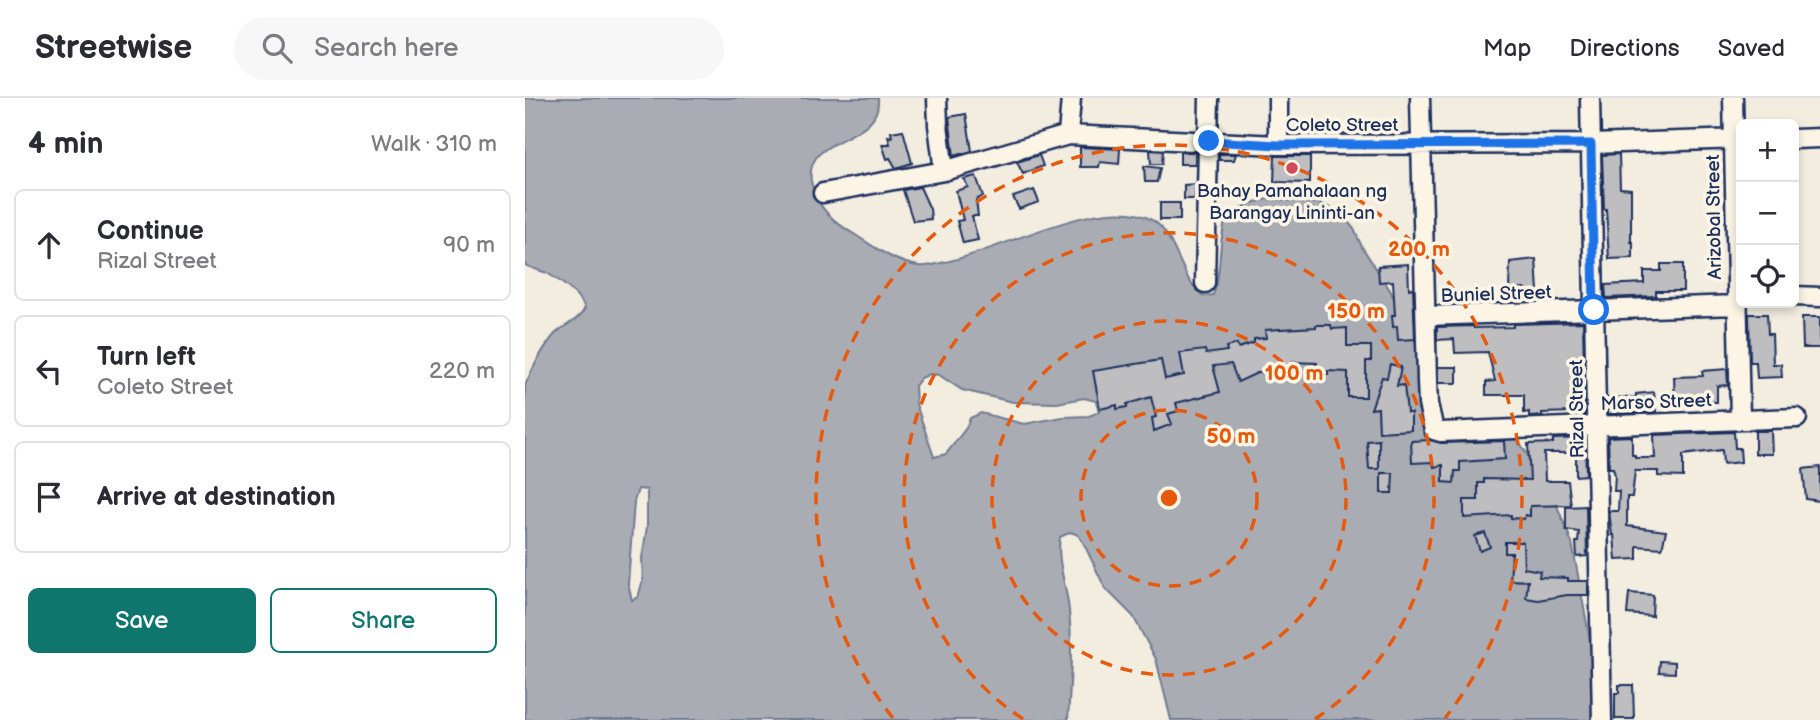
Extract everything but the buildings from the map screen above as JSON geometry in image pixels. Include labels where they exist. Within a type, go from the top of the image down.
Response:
[{"type":"street","points":[[937,98],[937,125],[944,172]]},
{"type":"street","points":[[1068,135],[1071,98]]},
{"type":"street","points":[[1205,283],[1209,98]]},
{"type":"street","points":[[1278,98],[1278,145]]},
{"type":"street","points":[[1420,98],[1419,145],[1426,316]]},
{"type":"street","name":"Rizal Street","points":[[1590,98],[1602,720]]},
{"type":"street","name":"Arizobal Street","points":[[1733,98],[1736,129]]},
{"type":"street","name":"Coleto Street","points":[[823,193],[944,172],[1068,135],[1278,145],[1591,144],[1736,139]]},
{"type":"street","points":[[1799,139],[1820,138]]},
{"type":"street","name":"Arizobal Street","points":[[1737,182],[1738,245]]},
{"type":"street","name":"Buniel Street","points":[[1426,316],[1594,310],[1736,295]]},
{"type":"street","points":[[1799,296],[1820,298]]},
{"type":"street","name":"Arizobal Street","points":[[1738,308],[1740,419]]},
{"type":"street","name":"Marso Street","points":[[1426,316],[1428,404],[1434,430],[1441,432],[1797,418]]},
{"type":"shaded area","points":[[525,98],[878,98],[876,113],[868,124],[819,154],[812,166],[811,181],[822,207],[841,226],[902,262],[919,266],[968,256],[1081,218],[1109,213],[1133,213],[1159,225],[1192,284],[1203,296],[1213,295],[1227,216],[1251,203],[1268,199],[1318,203],[1339,211],[1354,229],[1362,247],[1390,290],[1420,351],[1428,431],[1515,435],[1553,496],[1572,543],[1594,662],[1595,720],[1171,720],[1156,659],[1133,616],[1105,588],[1083,542],[1078,535],[1071,532],[1060,537],[1059,546],[1070,625],[1068,720],[525,720],[525,385],[551,339],[580,316],[585,308],[574,293],[557,280],[525,265]],"holes":[[[930,374],[939,375],[962,390],[1013,402],[1057,403],[1084,398],[1096,401],[1099,412],[1089,416],[1063,417],[1024,424],[981,413],[970,418],[966,428],[946,454],[934,457],[916,404],[915,386],[921,378]],[[638,489],[647,490],[647,527],[642,558],[643,580],[638,597],[632,600],[628,584],[634,502]]]},
{"type":"place","name":"Bahay Pamahalaan ng Barangay Lininti-an","points":[[1292,168]]},
{"type":"route","points":[[1209,141],[1278,145],[1591,144],[1594,310]]}]
